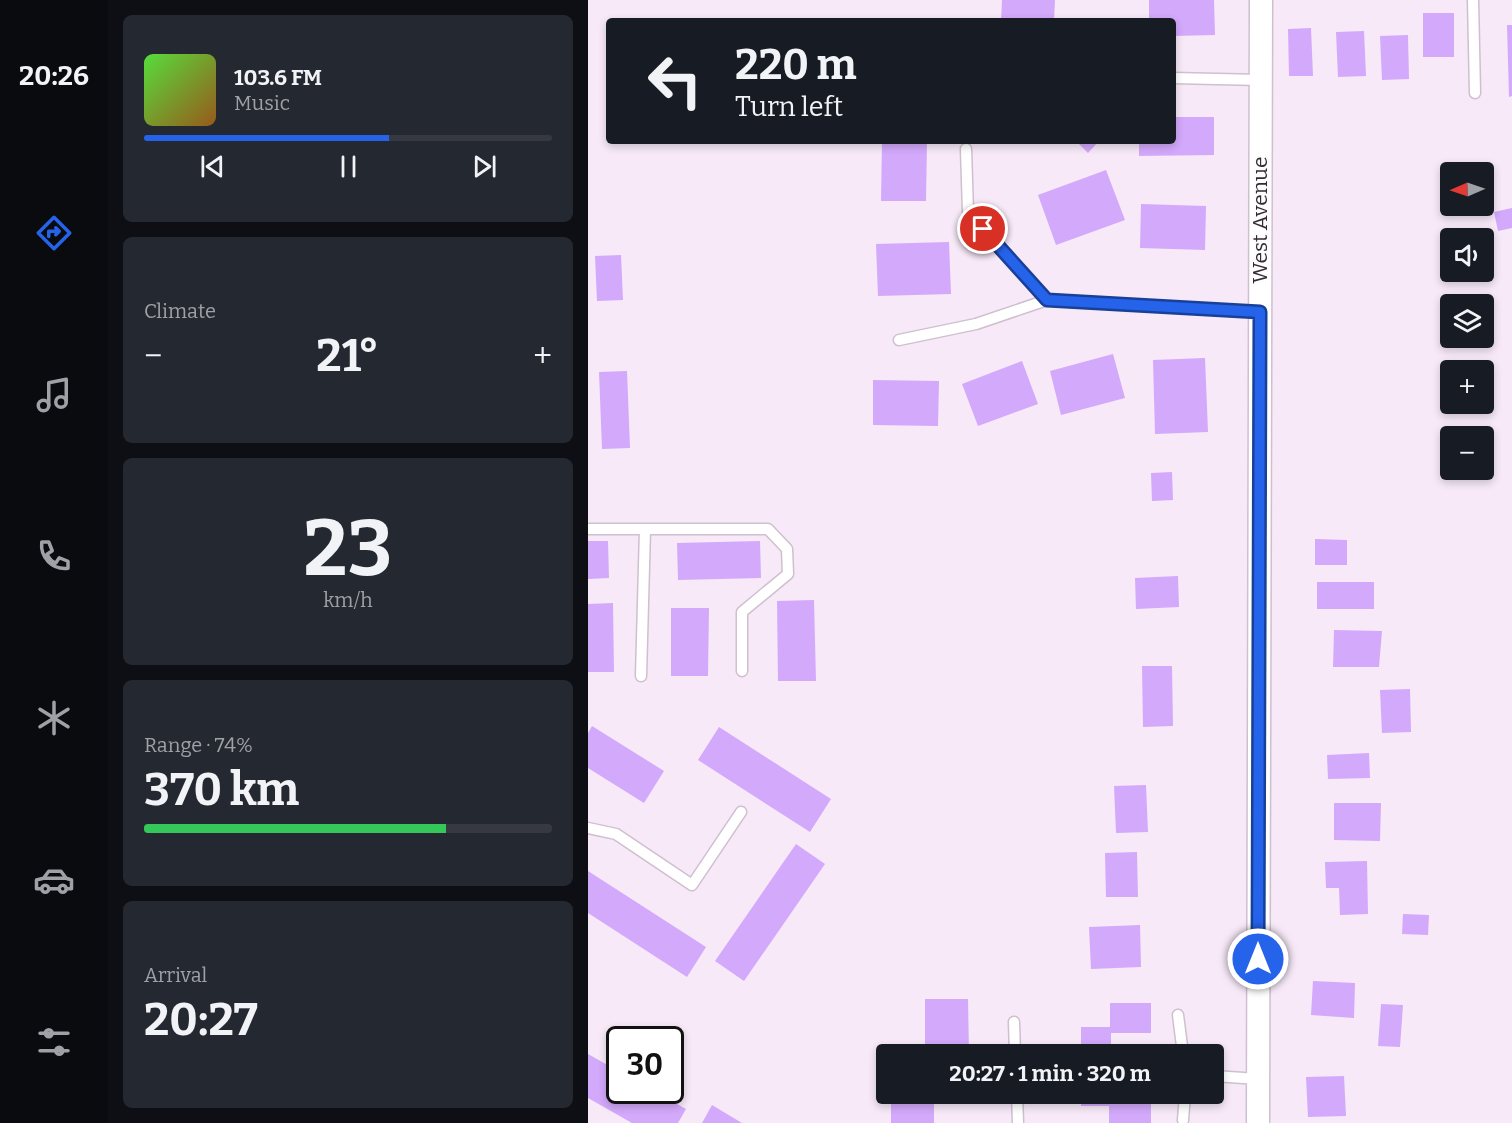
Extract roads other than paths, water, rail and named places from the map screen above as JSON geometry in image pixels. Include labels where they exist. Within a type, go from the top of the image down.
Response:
[{"type":"street","name":"West Avenue","points":[[1258,1123],[1261,0]]},
{"type":"lane","points":[[1473,0],[1475,93]]},
{"type":"lane","points":[[1176,78],[1261,80]]},
{"type":"lane","points":[[966,149],[968,212],[1047,300]]},
{"type":"lane","points":[[899,340],[975,324],[1047,300],[1260,312]]},
{"type":"lane","points":[[641,676],[645,529]]},
{"type":"lane","points":[[588,530],[768,529],[787,549],[788,574],[742,612],[742,671]]},
{"type":"lane","points":[[588,828],[616,834],[692,885],[741,812]]},
{"type":"lane","points":[[1178,1015],[1182,1044]]},
{"type":"lane","points":[[1014,1022],[1015,1044]]},
{"type":"lane","points":[[1224,1077],[1258,1079]]},
{"type":"lane","points":[[1017,1104],[1018,1123]]},
{"type":"lane","points":[[1183,1120],[1184,1104]]}]
